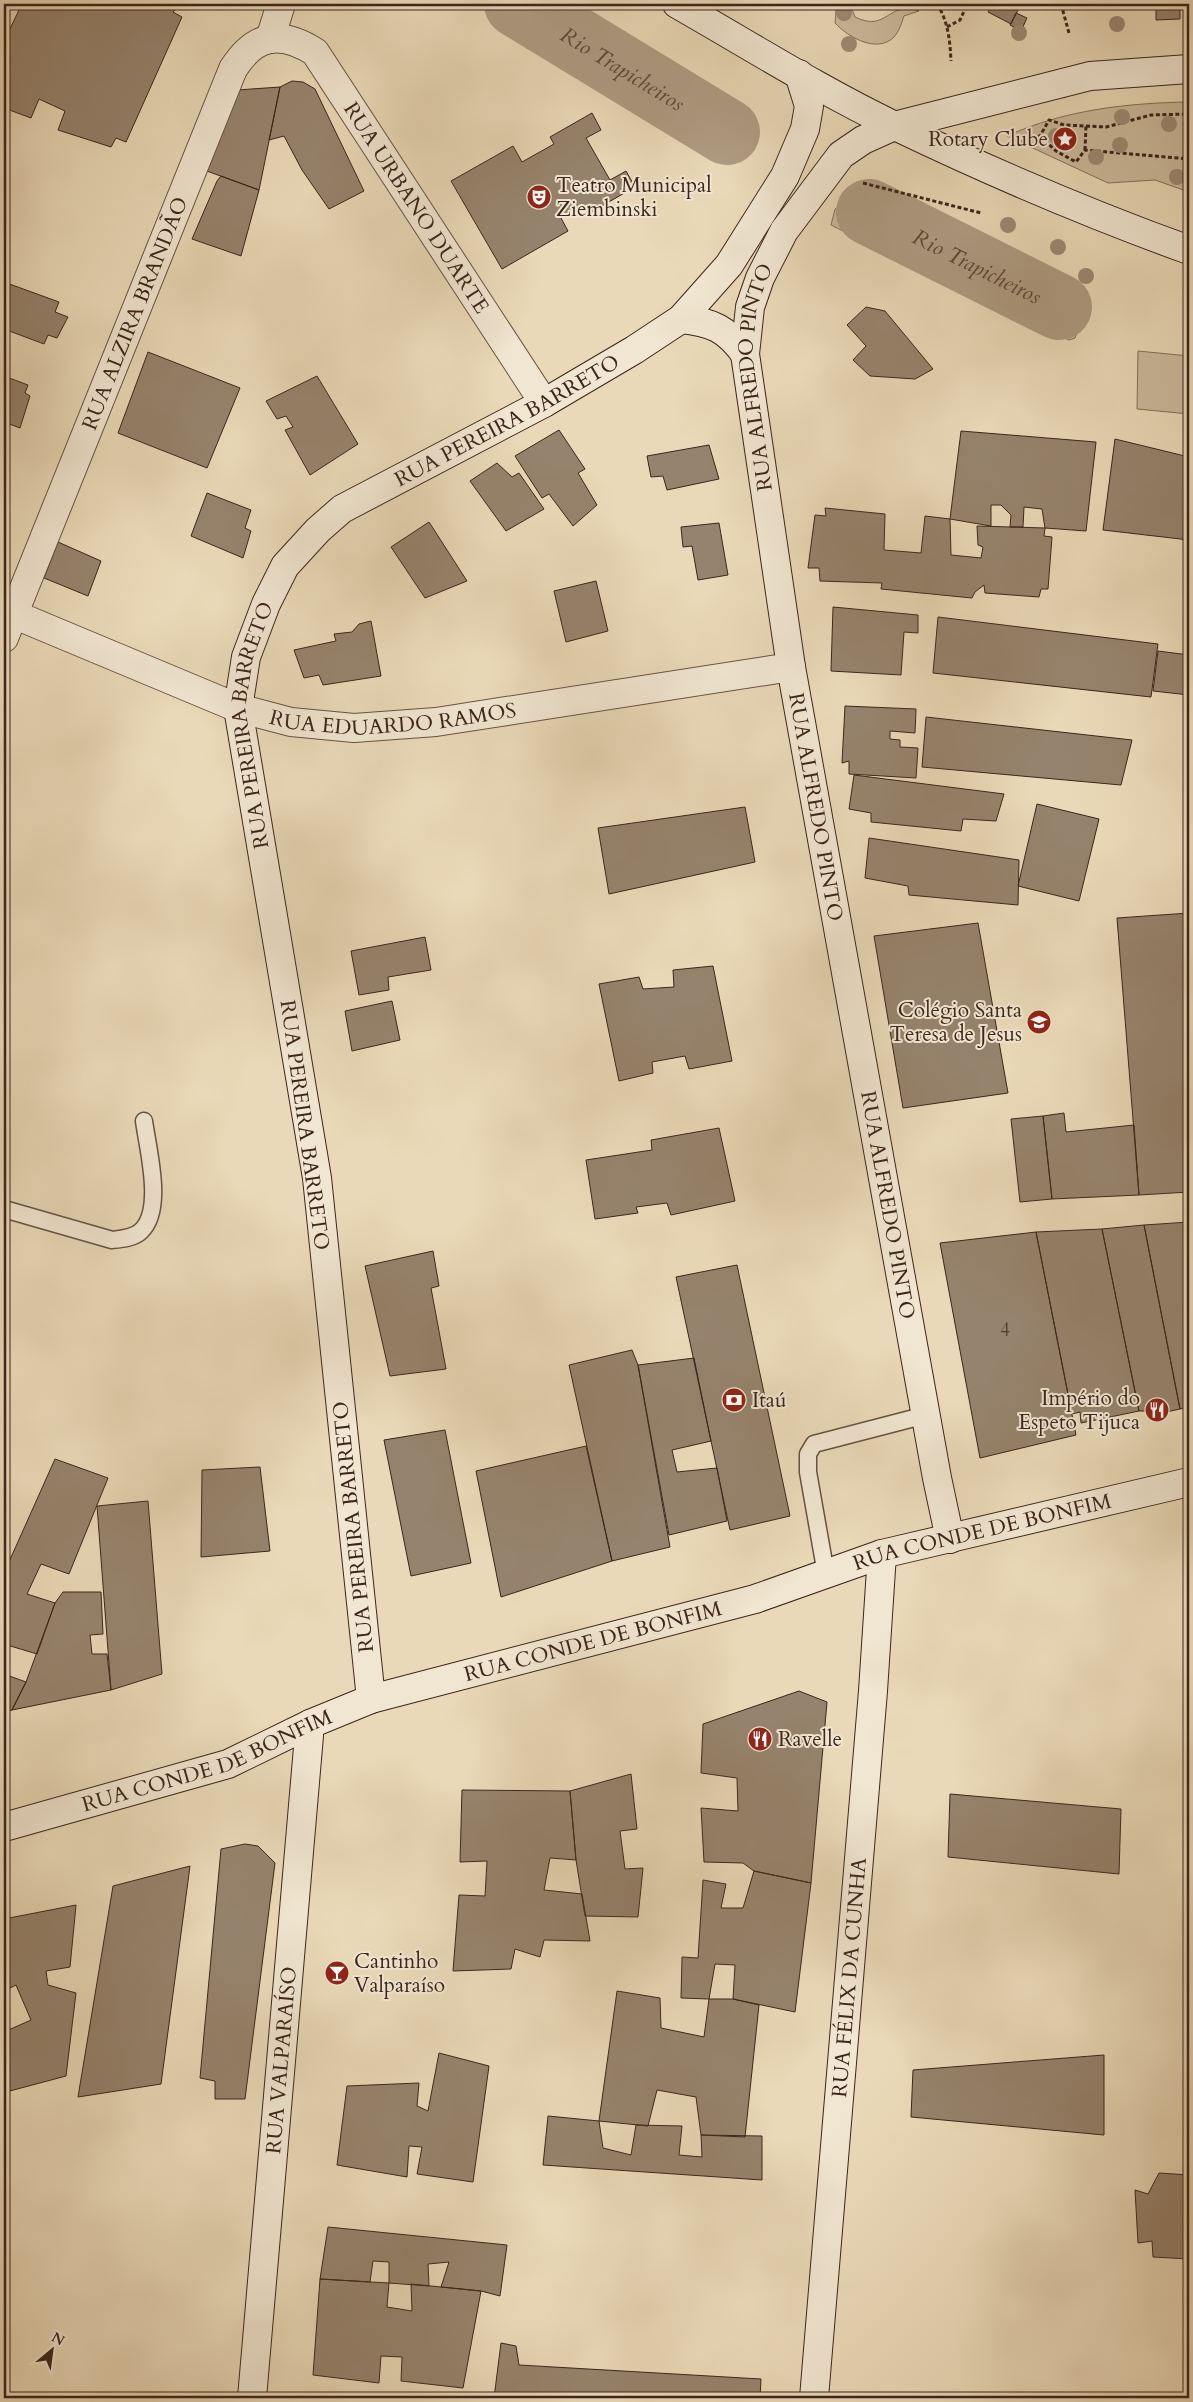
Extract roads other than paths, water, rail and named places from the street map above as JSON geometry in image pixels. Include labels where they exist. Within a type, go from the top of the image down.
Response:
[{"type":"street","points":[[270,38],[281,4]]},
{"type":"street","points":[[677,4],[894,126],[1106,220],[1189,250]]},
{"type":"street","name":"RUA URBANO DUARTE","points":[[270,38],[288,39],[302,44],[315,52],[544,403]]},
{"type":"street","name":"RUA ALZIRA BRANDÃO","points":[[8,626],[233,68],[243,53],[252,46],[270,38]]},
{"type":"street","name":"RUA ALFREDO PINTO","points":[[950,1539],[926,1416],[791,667],[745,354],[750,307],[760,278],[784,231],[841,154],[863,140],[894,126],[1090,76],[1186,69]]},
{"type":"street","name":"RUA PEREIRA BARRETO","points":[[371,1699],[317,1178],[238,708],[246,656],[266,604],[285,566],[318,530],[342,509],[544,403],[681,320],[729,265],[785,176],[805,128],[809,106],[799,74]]},
{"type":"street","points":[[681,320],[713,326],[727,333],[745,354]]},
{"type":"street","name":"RUA EDUARDO RAMOS","points":[[8,626],[238,708],[291,722],[354,728],[436,722],[791,667]]},
{"type":"street","name":"RUA CONDE DE BONFIM","points":[[4,1827],[228,1764],[310,1724],[371,1699],[755,1599],[882,1554],[1189,1482]]},
{"type":"street","name":"RUA FÉLIX DA CUNHA","points":[[814,2398],[872,1701],[882,1554]]},
{"type":"street","name":"RUA VALPARAÍSO","points":[[252,2398],[310,1724]]},
{"type":"lane","points":[[4,1209],[112,1240],[126,1238],[140,1232],[149,1221],[154,1202],[144,1121]]},
{"type":"lane","points":[[826,1574],[808,1472],[808,1454],[814,1444],[926,1416]]},
{"type":"waterway","name":"Rio Trapicheiros","points":[[517,4],[727,132]]},
{"type":"waterway","name":"Rio Trapicheiros","points":[[869,212],[1059,307]]},
{"type":"place","name":"Rotary Clube","points":[[1065,139]]},
{"type":"place","name":"Teatro Municipal Ziembinski","points":[[539,197]]},
{"type":"place","name":"Colégio Santa Teresa de Jesus","points":[[1039,1022]]},
{"type":"place","name":"Itaú","points":[[734,1400]]},
{"type":"place","name":"Império do Espeto Tijuca","points":[[1157,1410]]},
{"type":"place","name":"Ravelle","points":[[760,1739]]},
{"type":"place","name":"Cantinho Valparaíso","points":[[337,1973]]}]
